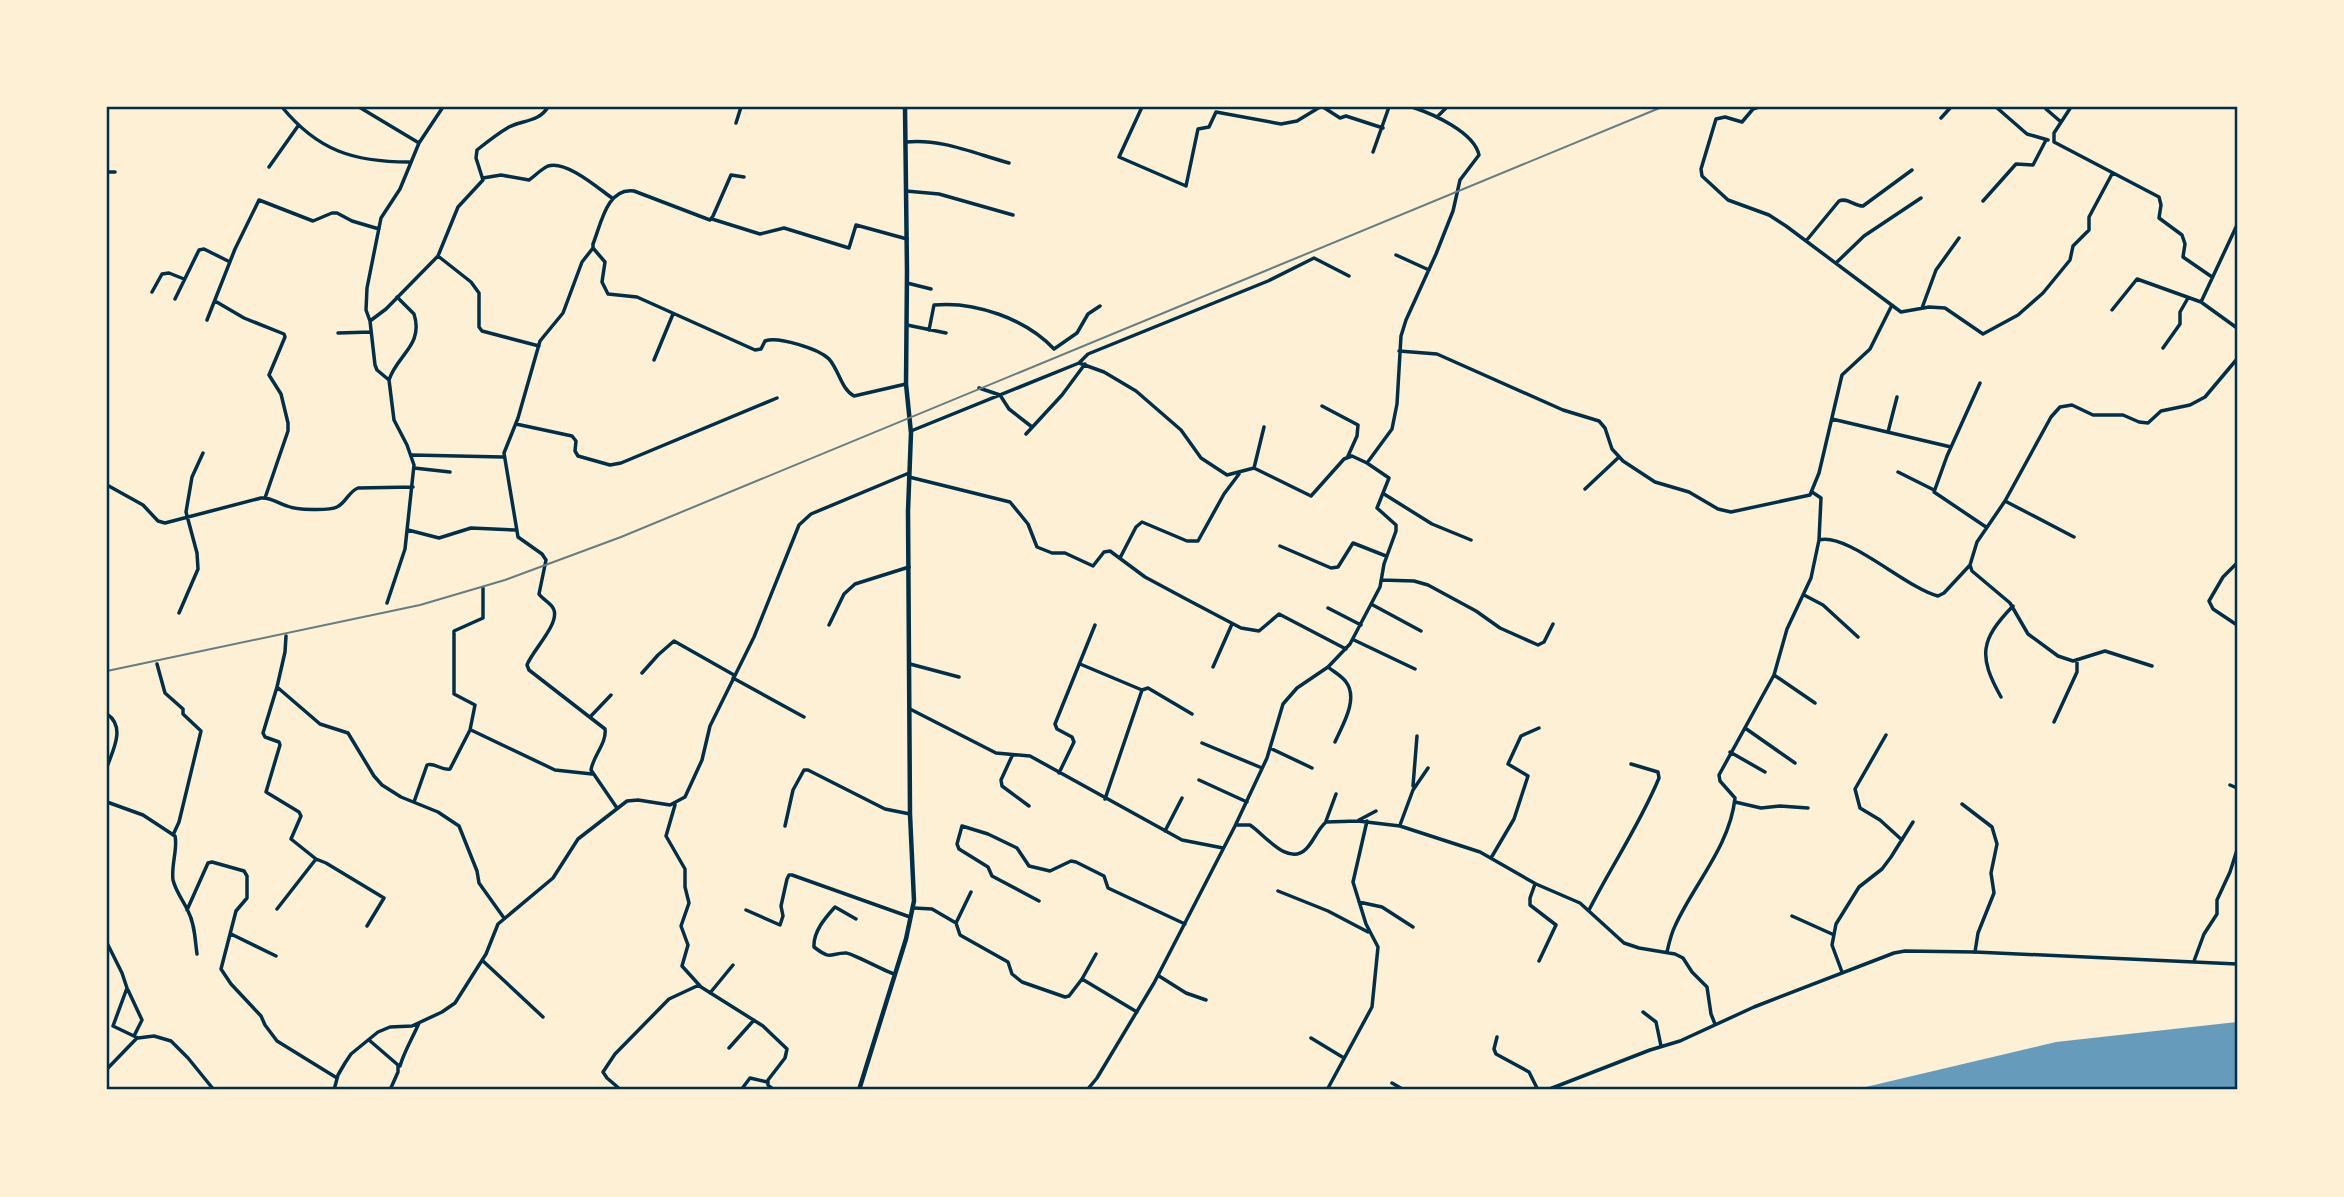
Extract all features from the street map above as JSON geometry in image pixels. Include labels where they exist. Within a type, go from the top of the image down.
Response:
[{"type":"main road","points":[[859,1090],[914,908],[910,814],[911,431],[906,384],[905,107]]},
{"type":"street","points":[[282,107],[299,126],[347,156],[379,162],[409,162]]},
{"type":"street","points":[[359,107],[419,143]]},
{"type":"street","points":[[390,380],[377,370],[366,310],[367,288],[384,211],[400,190],[409,162],[443,107]]},
{"type":"street","points":[[370,321],[438,256],[458,207],[481,184],[483,178],[476,158],[477,150],[513,125],[539,118],[548,107]]},
{"type":"street","points":[[736,123],[741,107]]},
{"type":"street","points":[[1142,107],[1132,133],[1119,155],[1120,159],[1186,186],[1198,129],[1209,127],[1216,112],[1282,124],[1297,121],[1322,107],[1340,118],[1346,116],[1383,128]]},
{"type":"street","points":[[1373,152],[1389,107]]},
{"type":"street","points":[[1367,463],[1392,429],[1397,404],[1399,351],[1406,320],[1453,211],[1460,180],[1479,155],[1473,144],[1438,116],[1412,107]]},
{"type":"street","points":[[1438,116],[1447,107]]},
{"type":"street","points":[[1759,107],[1753,109],[1741,122],[1721,117],[1716,119],[1701,173],[1709,183],[1733,203],[1769,215],[1904,312],[1922,308],[1945,308],[1983,334],[2018,315],[2051,285],[2070,260],[2073,246],[2089,230],[2089,217],[2112,174]]},
{"type":"street","points":[[1941,118],[1951,107]]},
{"type":"street","points":[[1996,107],[2027,134],[2053,142],[2159,197],[2159,218],[2184,239],[2183,257],[2212,277]]},
{"type":"street","points":[[2053,142],[2052,137],[2071,107]]},
{"type":"street","points":[[2046,108],[2061,122]]},
{"type":"street","points":[[269,167],[299,126]]},
{"type":"street","points":[[1983,201],[2016,164],[2033,164],[2046,140]]},
{"type":"street","points":[[905,142],[935,142],[1009,163]]},
{"type":"street","points":[[483,178],[501,175],[529,180],[544,167],[556,165],[583,178],[612,198]]},
{"type":"street","points":[[1806,241],[1839,201],[1846,200],[1863,206],[1912,170]]},
{"type":"street","points":[[107,172],[115,172]]},
{"type":"street","points":[[712,219],[731,175],[744,177]]},
{"type":"street","points":[[617,808],[592,774],[594,757],[607,733],[529,670],[527,665],[555,615],[551,605],[539,594],[546,560],[542,554],[524,543],[516,530],[503,457],[516,424],[539,346],[563,313],[582,262],[593,248],[612,198],[622,191],[634,191],[760,234],[784,228],[849,248],[856,225],[907,239]]},
{"type":"street","points":[[906,191],[939,194],[1013,215]]},
{"type":"street","points":[[1836,263],[1864,236],[1921,198]]},
{"type":"street","points":[[207,320],[245,226],[259,200],[313,221],[337,213],[352,221],[379,229]]},
{"type":"street","points":[[2201,302],[2237,225]]},
{"type":"street","points":[[1922,308],[1936,270],[1959,238]]},
{"type":"street","points":[[593,248],[605,262],[602,282],[608,294],[637,298],[755,350],[761,349],[765,341],[772,339],[808,348],[830,360],[851,396],[906,384]]},
{"type":"street","points":[[175,299],[195,256],[202,249],[230,262]]},
{"type":"street","points":[[1396,255],[1429,270]]},
{"type":"street","points":[[438,256],[471,282],[479,293],[479,327],[482,331],[539,346]]},
{"type":"street","points":[[911,431],[1079,363],[1088,354],[1268,281],[1314,258],[1349,276]]},
{"type":"street","points":[[152,292],[163,274],[169,273],[184,279]]},
{"type":"street","points":[[2112,310],[2137,279],[2201,302],[2237,328]]},
{"type":"street","points":[[907,283],[931,289]]},
{"type":"street","points":[[387,603],[408,530],[414,468],[412,455],[394,421],[390,380],[394,368],[415,338],[414,314],[397,298]]},
{"type":"street","points":[[2163,348],[2180,324],[2180,312],[2188,298]]},
{"type":"street","points":[[215,301],[244,318],[284,334],[285,337],[269,375],[283,399],[288,431],[265,498]]},
{"type":"street","points":[[1399,351],[1437,354],[1563,410],[1599,421],[1605,428],[1612,449],[1619,457],[1655,482],[1689,492],[1726,511],[1808,497],[1812,492],[1842,375],[1870,349],[1892,305]]},
{"type":"street","points":[[929,330],[934,306],[970,308],[1018,323],[1042,336],[1054,348],[1077,333],[1088,314],[1100,306]]},
{"type":"street","points":[[654,360],[673,314]]},
{"type":"street","points":[[907,325],[946,333]]},
{"type":"street","points":[[338,333],[371,332]]},
{"type":"street","points":[[1819,540],[1825,538],[1846,544],[1886,570],[1938,596],[1970,565],[1977,542],[2005,501],[2051,417],[2060,407],[2071,405],[2093,415],[2123,415],[2148,423],[2161,411],[2190,405],[2205,397],[2237,359]]},
{"type":"street","points":[[1079,363],[1104,372],[1136,391],[1181,430],[1201,458],[1227,475],[1254,468],[1311,496],[1348,456],[1357,436],[1358,425],[1322,406]]},
{"type":"street","points":[[1026,434],[1062,395],[1085,364]]},
{"type":"street","points":[[1934,491],[1980,383]]},
{"type":"street","points":[[979,388],[1000,395],[1009,409],[1032,427]]},
{"type":"street","points":[[1888,432],[1897,397]]},
{"type":"street","points":[[516,424],[572,436],[576,441],[575,451],[578,456],[610,465],[621,463],[777,398]]},
{"type":"street","points":[[1832,419],[1951,447]]},
{"type":"street","points":[[1254,468],[1264,427]]},
{"type":"street","points":[[179,613],[198,569],[197,553],[186,518],[188,491],[203,453]]},
{"type":"street","points":[[412,455],[503,457]]},
{"type":"street","points":[[1094,1090],[1088,1088],[1158,976],[1247,802],[1288,696],[1328,667],[1346,649],[1361,625],[1381,580],[1396,528],[1378,510],[1389,478],[1367,463],[1348,456]]},
{"type":"street","points":[[1585,489],[1619,457]]},
{"type":"street","points":[[414,468],[450,472]]},
{"type":"street","points":[[1120,558],[1136,527],[1142,522],[1187,541],[1198,541],[1224,494],[1241,472]]},
{"type":"street","points":[[1898,472],[1934,491],[1936,495],[1986,527]]},
{"type":"street","points":[[767,1082],[788,1052],[772,1033],[709,993],[682,967],[688,945],[681,926],[689,903],[685,887],[685,869],[666,836],[675,804],[685,797],[693,781],[702,760],[710,726],[754,636],[802,520],[824,508],[909,475],[1010,502],[1028,524],[1037,547],[1052,554],[1065,553],[1094,566],[1107,551],[1145,577],[1241,628],[1259,631],[1276,615],[1282,615],[1346,649]]},
{"type":"street","points":[[107,485],[143,505],[161,523],[265,498],[291,507],[333,508],[340,505],[349,492],[358,488],[413,487]]},
{"type":"street","points":[[1667,952],[1676,923],[1724,836],[1735,802],[1734,795],[1718,778],[1774,675],[1787,629],[1813,570],[1819,540],[1821,498],[1812,492]]},
{"type":"street","points":[[1383,494],[1432,524],[1471,541]]},
{"type":"street","points":[[2005,501],[2074,537]]},
{"type":"street","points":[[408,530],[439,538],[471,528],[516,530]]},
{"type":"street","points":[[1280,546],[1331,568],[1338,566],[1353,543],[1386,556]]},
{"type":"street","points":[[2237,563],[2222,577],[2209,601],[2213,609],[2237,625]]},
{"type":"street","points":[[1970,565],[1975,576],[2013,606],[2028,634],[2058,656],[2077,660],[2095,652],[2105,651],[2152,666]]},
{"type":"street","points":[[829,625],[844,594],[855,584],[909,567]]},
{"type":"street","points":[[1381,580],[1414,581],[1428,585],[1500,628],[1538,645],[1544,642],[1553,624]]},
{"type":"street","points":[[414,802],[426,765],[450,769],[470,730],[475,705],[454,694],[454,631],[483,618],[483,588]]},
{"type":"street","points":[[1804,595],[1823,604],[1858,637]]},
{"type":"street","points":[[1371,604],[1421,631]]},
{"type":"street","points":[[2001,697],[1986,668],[1986,654],[1993,627],[2013,606]]},
{"type":"street","points":[[1328,608],[1361,625]]},
{"type":"street","points":[[1213,667],[1232,623]]},
{"type":"street","points":[[1059,773],[1074,742],[1072,737],[1057,729],[1055,724],[1095,625]]},
{"type":"street","points":[[286,636],[277,687],[263,733],[265,737],[279,742],[280,746],[266,792],[299,812],[301,816],[291,839],[316,859],[384,898],[367,926]]},
{"type":"street","points":[[1353,639],[1415,669]]},
{"type":"street","points":[[642,673],[674,642],[804,717]]},
{"type":"street","points":[[2054,722],[2077,672],[2077,660]]},
{"type":"street","points":[[157,664],[165,694],[183,709],[183,714],[201,731],[179,822],[173,835]]},
{"type":"street","points":[[910,664],[959,677]]},
{"type":"street","points":[[1079,664],[1142,690],[1148,688],[1192,714]]},
{"type":"street","points":[[1328,667],[1345,681],[1349,690],[1349,706],[1335,742]]},
{"type":"street","points":[[1774,675],[1815,703]]},
{"type":"street","points":[[277,687],[320,724],[348,733],[382,785],[459,825],[479,883],[504,918]]},
{"type":"street","points":[[1105,799],[1142,690]]},
{"type":"street","points":[[590,718],[611,695]]},
{"type":"street","points":[[910,709],[996,754],[1025,754],[1182,840],[1223,848]]},
{"type":"street","points":[[107,714],[117,728],[117,737],[107,767]]},
{"type":"street","points":[[1491,858],[1514,819],[1528,776],[1508,764],[1521,736],[1539,728]]},
{"type":"street","points":[[1744,728],[1795,763]]},
{"type":"street","points":[[470,730],[555,770],[592,774]]},
{"type":"street","points":[[1886,735],[1855,789],[1860,808],[1880,820],[1902,840]]},
{"type":"street","points":[[1413,790],[1417,736]]},
{"type":"street","points":[[1202,743],[1262,768]]},
{"type":"street","points":[[1269,748],[1312,768]]},
{"type":"street","points":[[1730,752],[1765,772]]},
{"type":"street","points":[[1012,756],[1001,780],[1002,786],[1029,806]]},
{"type":"street","points":[[1589,910],[1607,874],[1639,822],[1659,778],[1658,772],[1631,765]]},
{"type":"street","points":[[1399,826],[1413,790],[1429,768]]},
{"type":"street","points":[[785,826],[793,790],[804,770],[885,809],[910,814]]},
{"type":"street","points":[[1199,780],[1247,802]]},
{"type":"street","points":[[2231,785],[2237,788]]},
{"type":"street","points":[[1235,826],[1250,825],[1274,846],[1294,853],[1305,851],[1326,822],[1336,794]]},
{"type":"street","points":[[1165,831],[1182,798]]},
{"type":"street","points":[[334,1090],[337,1077],[351,1054],[384,1029],[419,1023],[449,1008],[482,961],[498,924],[553,878],[574,843],[630,800],[675,804]]},
{"type":"street","points":[[107,802],[137,812],[173,835],[176,842],[173,877],[177,894],[187,910],[194,930],[197,954]]},
{"type":"street","points":[[1735,802],[1761,808],[1808,808]]},
{"type":"street","points":[[1962,804],[1992,827],[1997,844],[1991,873],[1994,893],[1978,933],[1975,952]]},
{"type":"street","points":[[1358,821],[1376,811]]},
{"type":"street","points":[[1327,1090],[1372,1007],[1378,947],[1358,902],[1353,882],[1367,821]]},
{"type":"street","points":[[1326,822],[1367,821],[1399,826],[1491,858],[1536,884],[1580,903],[1624,943],[1683,958],[1705,985],[1715,1024]]},
{"type":"street","points":[[1842,972],[1832,945],[1836,924],[1859,887],[1882,869],[1913,822]]},
{"type":"street","points":[[1039,901],[992,876],[988,867],[958,849],[962,825],[1017,848],[1029,866],[1050,871],[1071,861],[1076,862],[1104,876],[1108,888],[1185,924]]},
{"type":"street","points":[[2194,961],[2204,934],[2217,914],[2217,901],[2237,850]]},
{"type":"street","points":[[277,909],[316,859]]},
{"type":"street","points":[[187,910],[208,863],[244,871],[247,876],[247,898],[236,911],[220,969],[261,1016],[277,1041],[337,1077]]},
{"type":"street","points":[[746,910],[780,925],[783,916],[781,904],[787,879],[792,875],[912,918]]},
{"type":"street","points":[[1536,884],[1530,905],[1556,925],[1539,961]]},
{"type":"street","points":[[1279,891],[1328,911],[1370,933]]},
{"type":"street","points":[[956,923],[971,892]]},
{"type":"street","points":[[1358,902],[1382,907],[1413,927]]},
{"type":"street","points":[[856,919],[839,908],[833,908],[814,939],[814,947],[829,955],[845,952],[852,954],[879,970],[894,974]]},
{"type":"street","points":[[914,908],[932,909],[956,923],[960,935],[1008,962],[1012,974],[1022,982],[1065,997],[1069,996],[1082,979],[1096,954]]},
{"type":"street","points":[[1792,916],[1832,934]]},
{"type":"street","points":[[231,934],[276,957]]},
{"type":"street","points":[[107,943],[142,1020],[136,1037],[107,1069]]},
{"type":"street","points":[[1547,1090],[1701,1032],[1882,956],[1905,951],[2237,964]]},
{"type":"street","points":[[482,961],[543,1017]]},
{"type":"street","points":[[709,993],[733,965]]},
{"type":"street","points":[[1158,976],[1186,993],[1206,1000]]},
{"type":"street","points":[[1082,979],[1137,1012]]},
{"type":"street","points":[[621,1090],[607,1079],[603,1072],[615,1054],[669,999],[699,985]]},
{"type":"street","points":[[113,1026],[127,988]]},
{"type":"street","points":[[1643,1012],[1656,1022],[1661,1046]]},
{"type":"street","points":[[729,1048],[754,1020]]},
{"type":"street","points":[[390,1090],[419,1023]]},
{"type":"street","points":[[107,1026],[113,1026],[136,1037],[154,1036],[171,1041],[214,1090]]},
{"type":"street","points":[[1497,1037],[1494,1049],[1496,1054],[1528,1072],[1538,1090]]},
{"type":"street","points":[[1311,1038],[1344,1058]]},
{"type":"street","points":[[369,1040],[399,1068]]},
{"type":"street","points":[[741,1090],[750,1079],[767,1082],[774,1090]]},
{"type":"street","points":[[1392,1083],[1404,1090]]},
{"type":"water","points":[[2237,1022],[2237,1090],[1853,1090],[2056,1042]]},
{"type":"railway","points":[[107,671],[420,605],[505,580],[621,537],[1662,107]]}]
